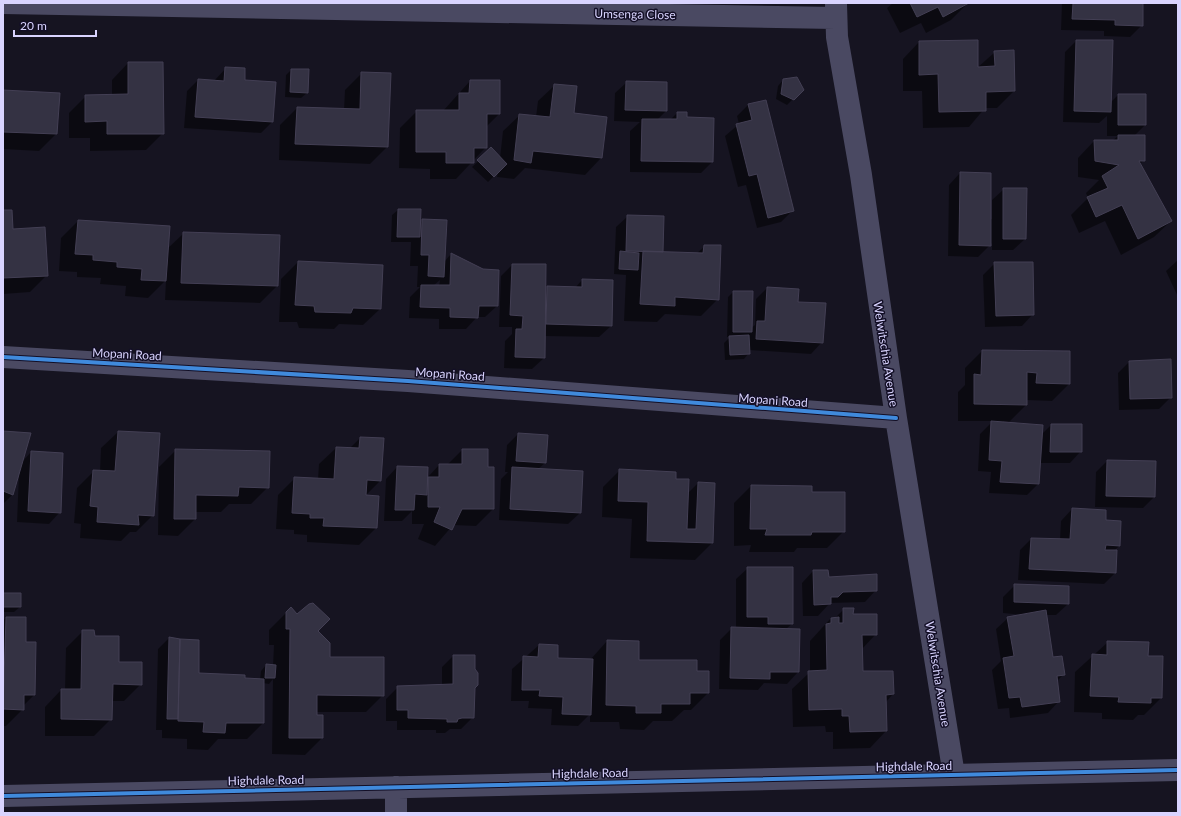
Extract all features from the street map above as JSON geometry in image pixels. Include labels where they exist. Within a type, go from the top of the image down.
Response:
[{"type":"street","name":"Umsenga Close","points":[[3,3],[836,10]]},
{"type":"street","name":"Welwitschia Avenue","points":[[836,10],[837,36],[861,175],[896,418],[954,775]]},
{"type":"street","name":"Mopani Road","points":[[3,357],[446,384],[896,418]]},
{"type":"street","name":"Highdale Road","points":[[3,796],[1178,770]]},
{"type":"street","points":[[396,787],[396,813]]},
{"type":"building","points":[[910,3],[969,3],[943,17],[938,7],[917,17]]},
{"type":"building","points":[[1073,3],[1143,3],[1143,26],[1115,25],[1115,20],[1072,19]]},
{"type":"building","points":[[978,40],[978,67],[995,66],[994,51],[1014,50],[1015,91],[986,92],[986,111],[939,112],[938,74],[919,75],[919,41]]},
{"type":"building","points":[[1076,40],[1113,40],[1111,112],[1074,111]]},
{"type":"building","points":[[128,62],[163,62],[164,134],[107,134],[107,121],[85,122],[85,95],[128,94]]},
{"type":"building","points":[[225,67],[245,68],[245,80],[276,82],[273,122],[195,117],[198,79],[224,81]]},
{"type":"building","points":[[291,69],[309,69],[308,93],[290,92]]},
{"type":"building","points":[[361,72],[391,73],[388,147],[295,144],[297,107],[360,109]]},
{"type":"building","points":[[797,77],[804,90],[794,100],[781,94],[783,79]]},
{"type":"building","points":[[470,80],[500,80],[500,114],[487,114],[487,148],[474,148],[474,163],[446,163],[446,152],[416,152],[416,110],[459,110],[459,93],[469,93]]},
{"type":"building","points":[[626,81],[667,82],[667,111],[625,110]]},
{"type":"building","points":[[554,84],[577,86],[574,113],[607,117],[602,158],[533,151],[531,163],[514,160],[519,114],[550,117]]},
{"type":"building","points":[[3,90],[60,93],[57,134],[3,132]]},
{"type":"building","points":[[1118,94],[1146,94],[1146,125],[1118,125]]},
{"type":"building","points":[[766,100],[794,211],[768,218],[757,174],[749,176],[736,124],[752,120],[748,104]]},
{"type":"building","points":[[677,112],[687,112],[687,117],[714,118],[713,162],[641,161],[642,119],[677,119]]},
{"type":"building","points":[[1118,135],[1145,135],[1145,161],[1139,161],[1172,221],[1138,239],[1122,205],[1096,217],[1087,197],[1108,188],[1102,176],[1119,165],[1095,161],[1094,140],[1118,140]]},
{"type":"building","points":[[491,147],[507,164],[494,177],[477,160]]},
{"type":"building","points":[[960,172],[991,173],[991,246],[959,245]]},
{"type":"building","points":[[1003,188],[1027,188],[1026,239],[1003,239]]},
{"type":"building","points":[[398,209],[421,209],[420,237],[397,237]]},
{"type":"building","points":[[3,210],[12,210],[13,229],[45,227],[48,276],[3,278]]},
{"type":"building","points":[[627,215],[664,216],[663,252],[626,251]]},
{"type":"building","points":[[422,219],[447,220],[444,277],[428,276],[429,255],[421,255]]},
{"type":"building","points":[[78,220],[170,226],[166,281],[141,280],[142,269],[117,267],[117,262],[93,260],[93,255],[75,254]]},
{"type":"building","points":[[183,232],[280,235],[278,286],[181,283]]},
{"type":"building","points":[[704,245],[721,245],[719,300],[675,297],[675,306],[640,304],[643,251],[703,253]]},
{"type":"building","points":[[620,251],[639,253],[638,270],[619,269]]},
{"type":"building","points":[[451,253],[483,269],[499,270],[498,306],[479,306],[478,318],[450,317],[450,308],[420,307],[421,285],[450,285]]},
{"type":"building","points":[[298,261],[383,265],[381,309],[353,308],[351,313],[315,312],[314,306],[295,305]]},
{"type":"building","points":[[994,262],[1033,262],[1034,315],[996,316]]},
{"type":"building","points":[[512,264],[546,264],[545,358],[515,357],[516,329],[522,329],[523,316],[510,315]]},
{"type":"building","points":[[582,279],[613,280],[612,326],[546,324],[547,286],[582,287]]},
{"type":"building","points":[[767,287],[799,289],[798,302],[826,303],[823,343],[756,339],[757,321],[765,321]]},
{"type":"building","points":[[733,291],[753,291],[752,332],[733,332]]},
{"type":"building","points":[[749,335],[750,354],[730,355],[729,336]]},
{"type":"building","points":[[982,350],[1070,351],[1070,384],[1036,383],[1037,373],[1027,372],[1027,405],[974,404],[974,374],[981,375]]},
{"type":"building","points":[[1171,359],[1172,398],[1130,399],[1129,361]]},
{"type":"building","points":[[991,421],[1043,425],[1039,484],[1000,482],[1002,461],[989,460]]},
{"type":"building","points":[[1051,424],[1082,424],[1082,452],[1050,452]]},
{"type":"building","points":[[3,431],[31,433],[13,495],[3,491]]},
{"type":"building","points":[[118,431],[160,433],[154,516],[138,515],[139,525],[97,522],[98,507],[90,506],[93,470],[115,471]]},
{"type":"building","points":[[518,433],[548,435],[546,463],[516,461]]},
{"type":"building","points":[[360,437],[384,438],[381,481],[367,480],[366,495],[379,496],[377,528],[323,526],[324,518],[310,518],[310,514],[292,513],[294,477],[334,479],[336,447],[359,448]]},
{"type":"building","points":[[175,449],[270,451],[269,488],[239,487],[238,496],[196,495],[196,519],[174,519]]},
{"type":"building","points":[[462,449],[488,449],[488,467],[494,467],[494,509],[462,509],[452,530],[434,522],[440,507],[428,507],[428,477],[439,477],[439,464],[462,464]]},
{"type":"building","points":[[31,451],[63,453],[61,513],[28,511]]},
{"type":"building","points":[[1107,460],[1156,461],[1155,497],[1106,496]]},
{"type":"building","points":[[397,466],[428,467],[427,495],[415,494],[414,510],[395,510]]},
{"type":"building","points":[[512,467],[583,471],[581,513],[510,509]]},
{"type":"building","points":[[619,469],[676,472],[676,479],[689,479],[687,529],[696,529],[698,482],[715,483],[713,543],[647,541],[648,502],[618,501]]},
{"type":"building","points":[[751,485],[812,486],[812,492],[845,492],[845,532],[812,532],[811,535],[765,535],[767,529],[750,529]]},
{"type":"building","points":[[1072,508],[1106,510],[1106,520],[1121,521],[1120,546],[1106,545],[1105,550],[1117,550],[1116,573],[1029,569],[1031,538],[1070,539]]},
{"type":"building","points":[[747,567],[793,567],[793,624],[768,624],[768,617],[747,617]]},
{"type":"building","points":[[813,570],[828,570],[829,577],[877,574],[877,591],[843,592],[838,597],[831,597],[831,604],[814,605]]},
{"type":"building","points":[[1014,584],[1069,586],[1069,604],[1014,602]]},
{"type":"building","points":[[3,593],[21,593],[21,607],[3,607]]},
{"type":"building","points":[[313,603],[330,619],[318,631],[330,643],[330,657],[384,657],[384,696],[317,695],[317,715],[323,715],[323,738],[289,738],[290,629],[286,629],[286,612],[291,607],[297,614],[309,604]]},
{"type":"building","points":[[843,608],[854,608],[853,614],[877,614],[877,635],[862,635],[863,671],[893,671],[894,694],[886,695],[887,731],[850,732],[849,716],[842,716],[842,709],[809,710],[808,671],[827,670],[826,624],[831,623],[831,618],[839,617],[839,623],[843,623]]},
{"type":"building","points":[[1046,610],[1053,657],[1062,656],[1065,675],[1057,676],[1060,702],[1022,707],[1020,697],[1009,698],[1003,658],[1014,656],[1007,617]]},
{"type":"building","points":[[6,617],[26,617],[26,642],[36,642],[35,695],[24,695],[24,710],[3,709]]},
{"type":"building","points":[[731,627],[800,629],[799,672],[770,672],[770,679],[730,678]]},
{"type":"building","points":[[82,630],[94,630],[95,636],[119,636],[119,662],[142,662],[142,685],[113,684],[112,720],[61,719],[61,689],[81,689]]},
{"type":"building","points":[[169,637],[180,639],[178,719],[167,719]]},
{"type":"building","points":[[180,639],[199,640],[199,673],[245,675],[245,678],[264,679],[264,723],[226,723],[225,733],[203,732],[204,722],[178,721]]},
{"type":"building","points":[[607,640],[639,641],[639,660],[697,660],[697,671],[709,671],[709,693],[690,693],[690,704],[661,704],[661,713],[636,713],[636,706],[606,705]]},
{"type":"building","points":[[1107,641],[1149,642],[1148,656],[1163,656],[1162,698],[1151,698],[1151,703],[1118,702],[1119,697],[1090,696],[1092,654],[1107,655]]},
{"type":"building","points":[[539,644],[558,645],[558,658],[593,659],[591,715],[562,714],[563,697],[539,696],[540,690],[522,690],[523,656],[538,657]]},
{"type":"building","points":[[453,655],[475,655],[475,669],[478,673],[478,685],[475,688],[474,718],[462,718],[458,719],[457,722],[447,722],[447,719],[408,718],[408,710],[397,710],[397,686],[453,684]]},
{"type":"building","points":[[266,664],[276,665],[275,678],[265,678]]},
{"type":"cycle path","points":[[3,357],[408,381],[896,418]]},
{"type":"cycle path","points":[[3,796],[1178,770]]}]
